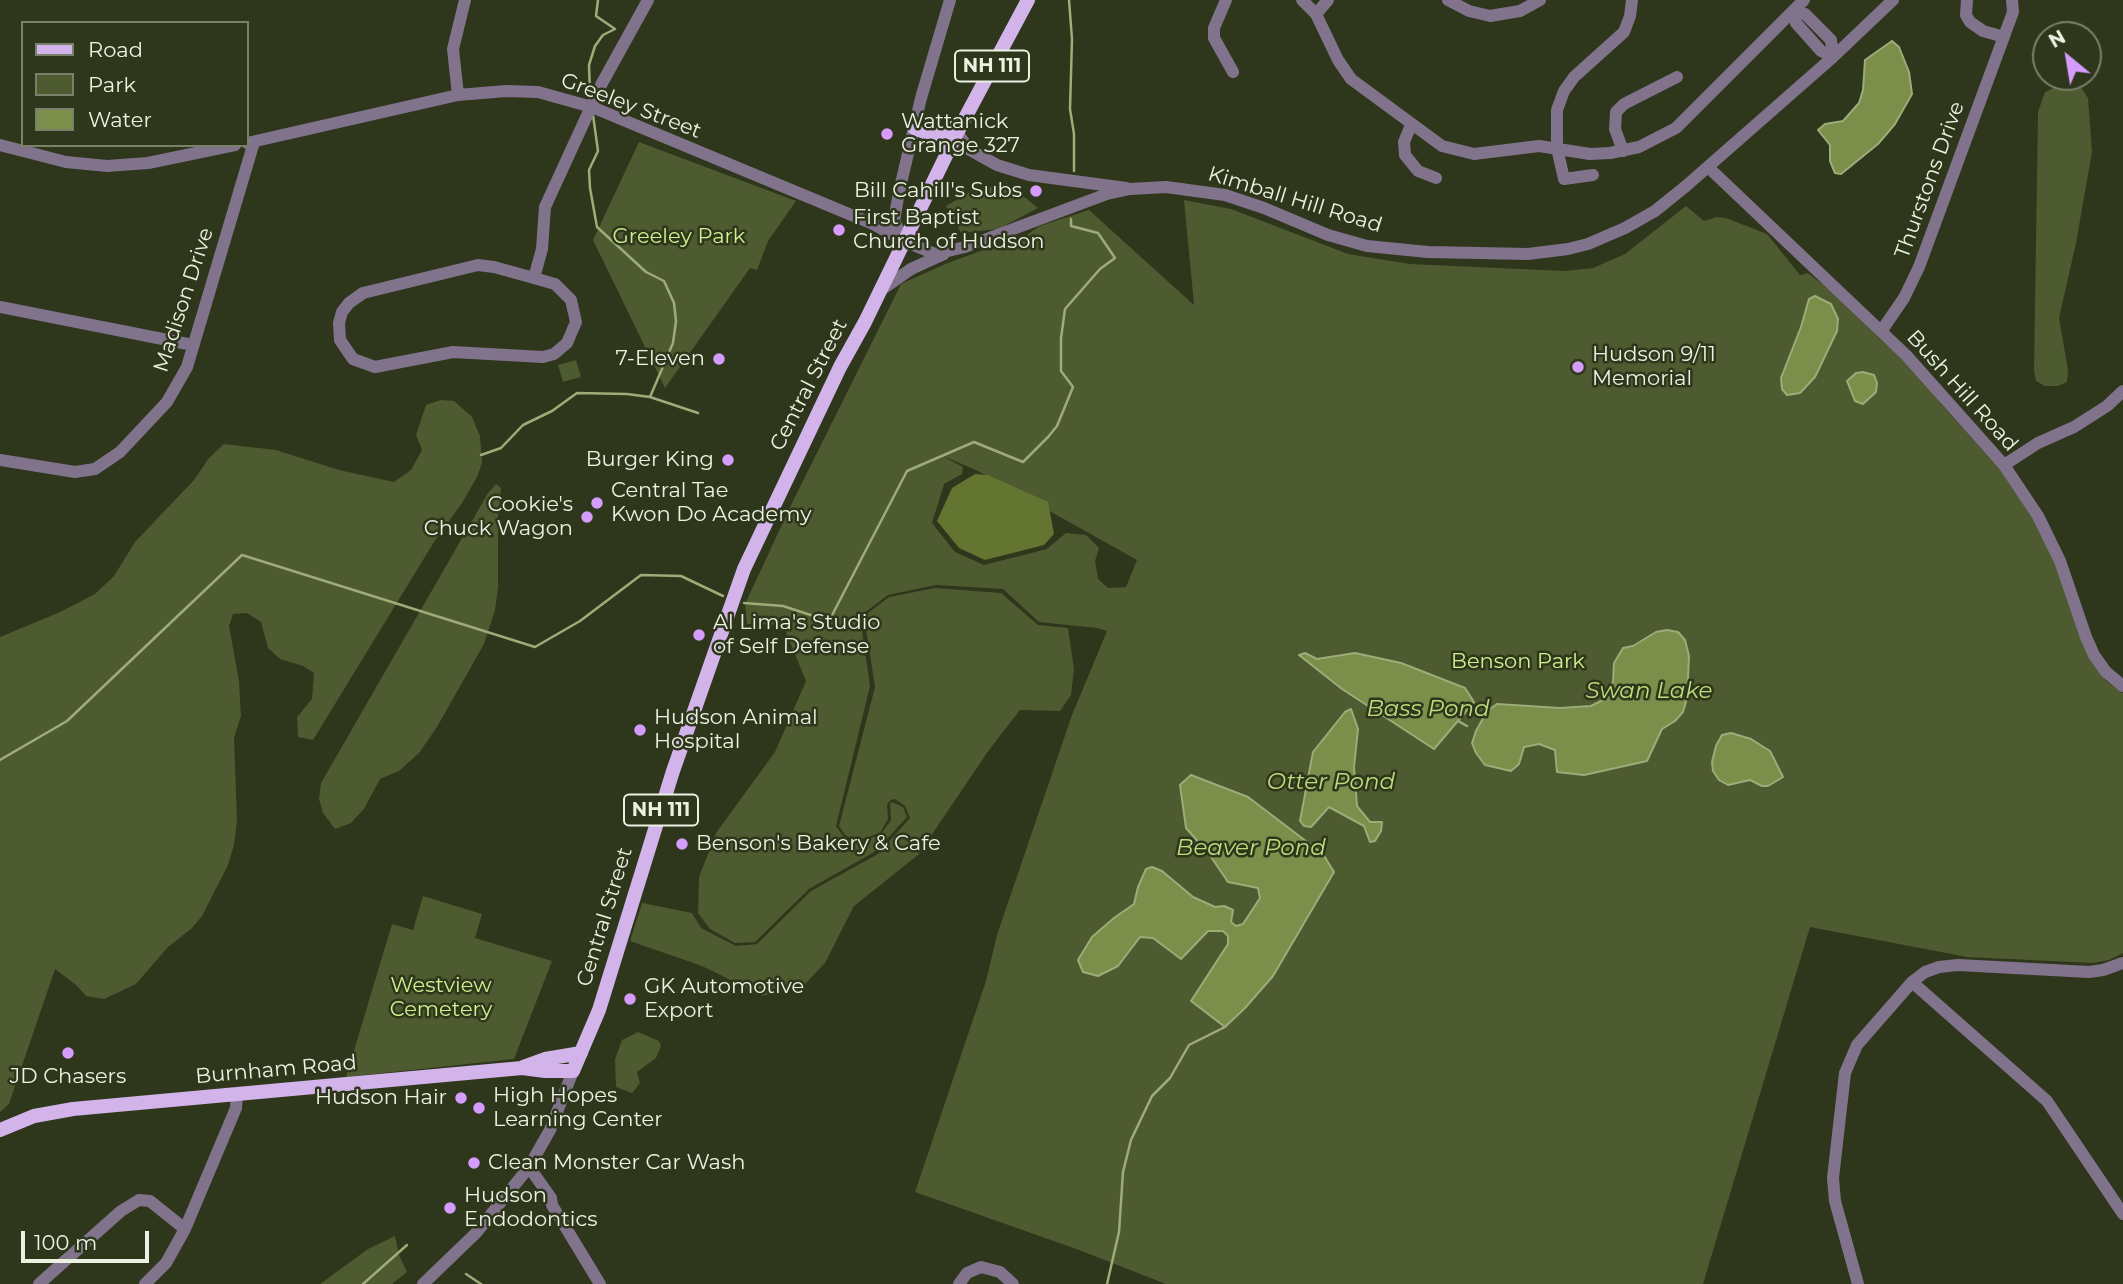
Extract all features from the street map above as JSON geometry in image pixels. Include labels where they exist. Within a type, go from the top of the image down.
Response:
[{"type":"main road","name":"Central Street","points":[[573,1071],[599,1010],[673,771],[744,569],[823,401],[960,127],[1028,0]]},
{"type":"main road","points":[[914,128],[932,135],[960,127]]},
{"type":"main road","name":"Burnham Road","points":[[522,1068],[545,1059],[581,1053]]},
{"type":"main road","name":"Burnham Road","points":[[0,1130],[34,1116],[73,1110],[522,1068],[573,1071]]},
{"type":"street","points":[[458,95],[453,49],[465,0]]},
{"type":"street","points":[[534,278],[542,249],[545,207],[601,85],[648,0]]},
{"type":"street","points":[[947,252],[935,254],[905,241],[894,222],[931,59],[950,0]]},
{"type":"street","points":[[1226,0],[1214,28],[1214,38],[1233,72]]},
{"type":"street","points":[[1302,0],[1316,14],[1338,60],[1351,79],[1442,146],[1463,153],[1487,154],[1528,146],[1590,154],[1623,151],[1649,143],[1676,128],[1804,0]]},
{"type":"street","points":[[1316,14],[1328,0]]},
{"type":"street","points":[[1448,0],[1469,11],[1490,16],[1520,11],[1540,0]]},
{"type":"street","points":[[1593,175],[1564,179],[1557,148],[1556,117],[1564,91],[1574,77],[1624,32],[1632,0]]},
{"type":"street","name":"Kimball Hill Road","points":[[880,290],[911,269],[947,252],[1088,200],[1130,189],[1186,188],[1226,195],[1328,235],[1387,249],[1528,254],[1569,249],[1625,228],[1664,204],[1833,57],[1893,0]]},
{"type":"street","points":[[1967,0],[1966,15],[1970,22],[1983,31],[2004,37]]},
{"type":"street","name":"Thurstons Drive","points":[[1882,330],[1904,298],[1919,267],[2013,12],[2012,0]]},
{"type":"street","points":[[1793,12],[1796,23],[1821,51],[1833,57]]},
{"type":"street","points":[[1623,151],[1615,129],[1616,112],[1624,104],[1677,77]]},
{"type":"street","name":"Greeley Street","points":[[250,143],[458,95],[506,91],[538,92],[592,107],[873,223],[905,241]]},
{"type":"street","points":[[1411,125],[1404,142],[1405,155],[1418,171],[1436,178]]},
{"type":"street","points":[[960,127],[970,150],[996,166],[1029,175],[1130,189]]},
{"type":"street","name":"Madison Drive","points":[[0,460],[75,472],[104,465],[167,402],[183,376],[193,345],[250,143]]},
{"type":"street","points":[[0,145],[66,162],[107,166],[148,163],[225,147]]},
{"type":"street","name":"Bush Hill Road","points":[[1707,166],[1882,330],[2004,465],[2038,516],[2060,561],[2094,655],[2106,672],[2123,686]]},
{"type":"street","points":[[478,265],[534,278],[560,288],[572,300],[575,311],[576,323],[570,339],[563,348],[548,356],[531,358],[453,352],[375,367],[354,359],[340,340],[339,323],[342,312],[353,299],[363,293],[478,265]]},
{"type":"street","points":[[0,307],[193,345]]},
{"type":"street","points":[[2004,465],[2038,443],[2074,427],[2107,406],[2123,391]]},
{"type":"street","points":[[1858,1284],[1833,1189],[1834,1154],[1845,1073],[1857,1045],[1912,982],[1926,972],[1948,965],[2089,972],[2123,963]]},
{"type":"street","points":[[1912,982],[2047,1101],[2123,1214]]},
{"type":"street","name":"Central Street","points":[[423,1284],[476,1233],[529,1167],[550,1130],[573,1071]]},
{"type":"street","points":[[145,1284],[166,1263],[185,1229],[236,1108],[237,1095]]},
{"type":"street","points":[[529,1167],[551,1198],[551,1205],[600,1284]]},
{"type":"street","points":[[39,1284],[121,1211],[139,1200],[150,1201],[185,1229]]},
{"type":"street","points":[[959,1284],[967,1273],[981,1267],[1000,1272],[1013,1284]]},
{"type":"green space","points":[[2083,91],[2088,98],[2092,152],[2059,318],[2068,370],[2067,382],[2058,386],[2045,386],[2036,381],[2034,371],[2038,112],[2045,92]]},
{"type":"green space","name":"Greeley Park","points":[[639,142],[796,201],[768,241],[757,270],[750,268],[665,388],[593,240]]},
{"type":"green space","points":[[1007,183],[1038,208],[998,229],[961,233],[946,206],[970,192]]},
{"type":"green space","name":"Benson Park","points":[[1184,200],[1231,209],[1348,254],[1410,264],[1565,271],[1593,268],[1625,254],[1686,206],[1704,221],[1717,217],[1726,218],[1767,234],[1800,275],[1808,273],[1836,295],[1882,341],[1915,366],[1941,404],[2010,480],[2045,535],[2096,668],[2106,681],[2123,693],[2123,953],[2109,960],[2093,963],[1967,957],[1810,927],[1703,1284],[1166,1284],[915,1192],[986,981],[997,935],[1072,715],[1107,631],[1039,622],[1003,589],[936,585],[888,595],[860,616],[870,686],[836,826],[844,837],[856,844],[881,834],[891,820],[892,802],[903,807],[907,817],[876,851],[809,889],[755,942],[735,943],[710,929],[698,913],[699,877],[716,833],[775,752],[806,681],[783,625],[747,624],[745,604],[901,284],[986,249],[1016,242],[1040,226],[1089,210],[1194,305]],"holes":[[[941,455],[978,471],[1137,560],[1126,587],[1108,588],[1098,579],[1095,561],[1099,548],[1086,535],[1066,533],[1047,549],[984,565],[955,552],[932,523],[944,484],[962,474],[963,467]]]},
{"type":"green space","points":[[576,360],[581,377],[563,382],[558,365]]},
{"type":"green space","points":[[441,400],[454,401],[472,417],[480,436],[482,463],[462,503],[434,542],[313,740],[298,737],[297,717],[312,699],[314,673],[303,666],[280,659],[268,648],[261,622],[247,613],[233,614],[229,626],[239,681],[241,716],[234,738],[237,820],[228,865],[202,916],[191,929],[168,947],[136,984],[104,999],[86,996],[55,969],[9,1104],[0,1112],[0,637],[95,594],[114,576],[135,542],[224,444],[276,450],[339,470],[394,482],[411,470],[422,450],[416,435],[426,405]]},
{"type":"green space","points":[[496,484],[501,488],[498,517],[498,587],[495,610],[484,644],[437,727],[419,753],[399,771],[380,779],[364,809],[351,823],[335,829],[323,813],[319,799],[321,783],[488,493]]},
{"type":"green space","points":[[935,588],[1001,593],[1038,625],[1068,628],[1074,669],[1071,695],[1060,711],[1020,710],[989,750],[918,855],[854,906],[825,963],[805,984],[763,996],[702,966],[630,941],[642,903],[692,913],[701,928],[736,946],[757,944],[811,891],[878,854],[910,818],[905,806],[895,799],[887,804],[888,819],[880,833],[856,841],[845,835],[839,826],[875,687],[864,616],[889,597]]},
{"type":"green space","name":"Westview Cemetery","points":[[423,896],[482,914],[475,938],[552,961],[514,1059],[346,1077],[392,924],[413,930]]},
{"type":"green space","points":[[638,1032],[659,1041],[661,1046],[656,1058],[637,1072],[640,1083],[632,1093],[616,1087],[615,1059],[622,1040]]},
{"type":"green space","points":[[395,1236],[399,1255],[407,1272],[392,1284],[320,1284],[368,1249]]},
{"type":"shaded area","points":[[975,474],[988,475],[1048,502],[1054,534],[1044,545],[985,560],[959,548],[937,521],[952,488]]},
{"type":"water","points":[[1892,41],[1899,47],[1909,72],[1912,94],[1895,124],[1878,144],[1841,174],[1835,173],[1830,161],[1830,145],[1818,130],[1825,124],[1843,121],[1859,103],[1863,90],[1865,60]]},
{"type":"water","points":[[1815,296],[1831,304],[1838,319],[1837,331],[1815,377],[1800,393],[1787,395],[1782,389],[1781,378],[1809,299]]},
{"type":"water","points":[[1856,373],[1874,375],[1877,383],[1876,392],[1863,404],[1855,401],[1847,381]]},
{"type":"water","name":"Swan Lake","points":[[1656,632],[1678,632],[1685,640],[1689,656],[1687,698],[1683,712],[1662,729],[1647,761],[1584,775],[1557,772],[1555,750],[1539,744],[1524,747],[1519,764],[1511,771],[1485,765],[1476,753],[1472,743],[1476,731],[1487,711],[1497,704],[1560,708],[1591,706],[1607,698],[1613,682],[1614,663],[1623,648],[1633,646]]},
{"type":"water","name":"Bass Pond","points":[[1305,653],[1317,659],[1355,653],[1401,663],[1465,688],[1474,702],[1434,749],[1342,689],[1299,655]]},
{"type":"water","name":"Otter Pond","points":[[1351,709],[1358,729],[1354,767],[1357,806],[1370,822],[1382,822],[1381,831],[1375,841],[1370,842],[1364,826],[1329,807],[1311,827],[1304,826],[1300,821],[1313,752],[1345,712]]},
{"type":"water","points":[[1731,733],[1751,739],[1770,751],[1783,777],[1768,786],[1750,780],[1728,785],[1719,780],[1713,771],[1712,762],[1716,746],[1722,735]]},
{"type":"water","name":"Beaver Pond","points":[[1191,775],[1248,797],[1323,854],[1334,872],[1273,976],[1225,1027],[1191,1001],[1228,944],[1228,936],[1223,931],[1208,931],[1181,959],[1153,938],[1140,937],[1118,966],[1098,976],[1083,972],[1078,960],[1092,937],[1134,904],[1146,869],[1152,867],[1162,871],[1193,897],[1215,907],[1224,906],[1233,910],[1231,922],[1236,926],[1243,924],[1260,898],[1258,888],[1228,882],[1209,854],[1186,828],[1180,785]]},
{"type":"waterway","points":[[590,95],[589,65],[595,46],[603,35],[615,29],[596,16],[598,0]]},
{"type":"waterway","points":[[1069,0],[1072,39],[1070,109],[1074,134],[1074,171]]},
{"type":"waterway","points":[[593,115],[598,151],[589,170],[597,227],[646,272],[664,281],[674,303],[676,321],[673,343],[650,397]]},
{"type":"waterway","points":[[744,603],[783,606],[829,621],[907,471],[974,442],[1023,462],[1048,437],[1057,426],[1073,387],[1061,371],[1061,338],[1065,309],[1100,269],[1115,258],[1098,233],[1071,226],[1071,219]]},
{"type":"waterway","points":[[481,455],[501,448],[523,425],[552,411],[577,393],[650,397],[698,413]]},
{"type":"waterway","points":[[0,760],[67,721],[242,555],[535,647],[580,621],[641,575],[681,576],[723,596]]},
{"type":"waterway","points":[[1458,721],[1467,726]]},
{"type":"waterway","points":[[1107,1284],[1119,1232],[1123,1172],[1131,1140],[1152,1096],[1170,1078],[1189,1045],[1225,1027]]},
{"type":"waterway","points":[[363,1284],[407,1245]]},
{"type":"waterway","points":[[466,1274],[481,1284]]},
{"type":"place","name":"Wattanick Grange 327","points":[[887,134]]},
{"type":"place","name":"Bill Cahill's Subs","points":[[1036,191]]},
{"type":"place","name":"First Baptist Church of Hudson","points":[[839,230]]},
{"type":"place","name":"7-Eleven","points":[[719,359]]},
{"type":"place","name":"Hudson 9/11 Memorial","points":[[1578,367]]},
{"type":"place","name":"Burger King","points":[[728,460]]},
{"type":"place","name":"Central Tae Kwon Do Academy","points":[[597,503]]},
{"type":"place","name":"Cookie's Chuck Wagon","points":[[587,517]]},
{"type":"place","name":"Al Lima's Studio of Self Defense","points":[[699,635]]},
{"type":"place","name":"Hudson Animal Hospital","points":[[640,730]]},
{"type":"place","name":"Benson's Bakery & Cafe","points":[[682,844]]},
{"type":"place","name":"GK Automotive Export","points":[[630,999]]},
{"type":"place","name":"JD Chasers","points":[[68,1053]]},
{"type":"place","name":"Hudson Hair","points":[[461,1098]]},
{"type":"place","name":"High Hopes Learning Center","points":[[479,1108]]},
{"type":"place","name":"Clean Monster Car Wash","points":[[474,1163]]},
{"type":"place","name":"Hudson Endodontics","points":[[450,1208]]}]
